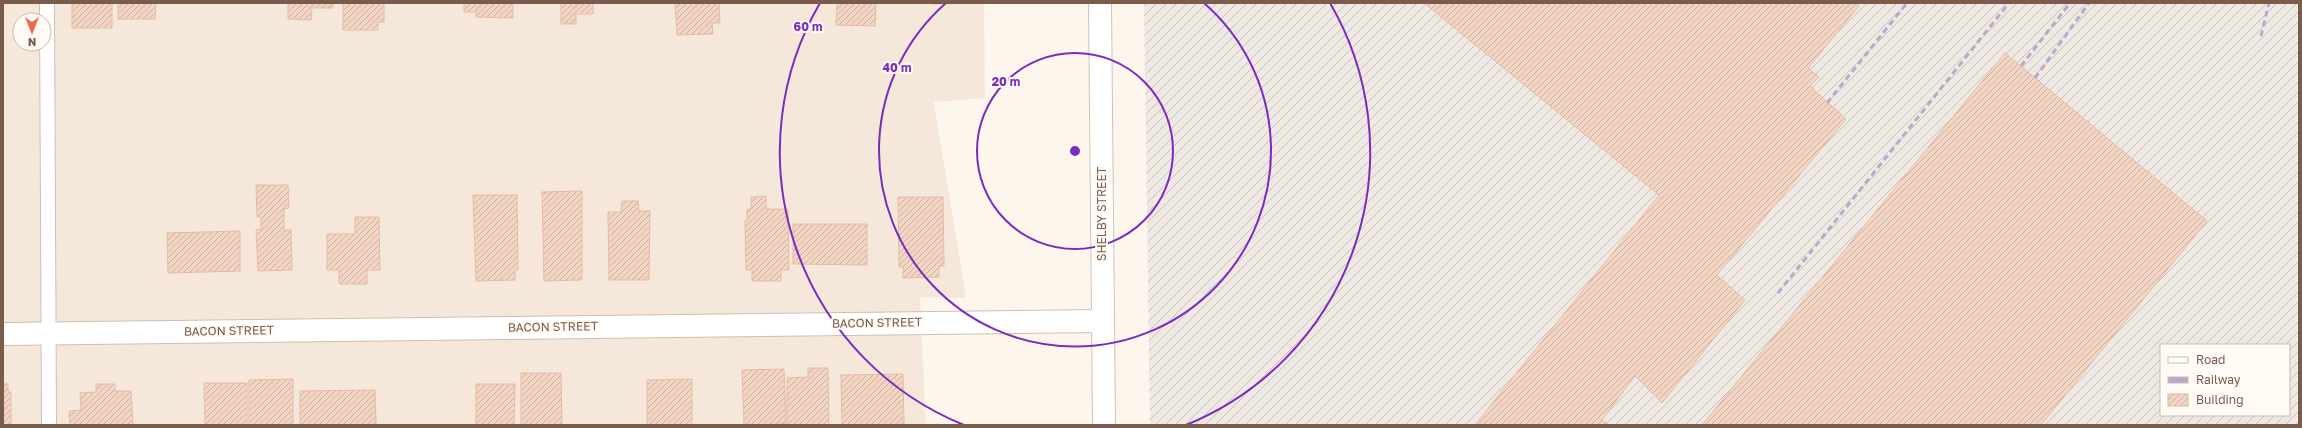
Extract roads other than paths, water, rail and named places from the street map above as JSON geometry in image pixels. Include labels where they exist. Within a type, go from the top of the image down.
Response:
[{"type":"street","name":"SHELBY STREET","points":[[1100,3],[1104,425]]},
{"type":"street","name":"BACON STREET","points":[[3,334],[1103,321]]},
{"type":"lane","points":[[47,3],[49,425]]},
{"type":"railway","points":[[1827,103],[1907,3]]},
{"type":"railway","points":[[1778,293],[2009,3]]},
{"type":"railway","points":[[2021,66],[2070,3]]},
{"type":"railway","points":[[2035,78],[2089,3]]},
{"type":"railway","points":[[2261,36],[2269,3]]}]
